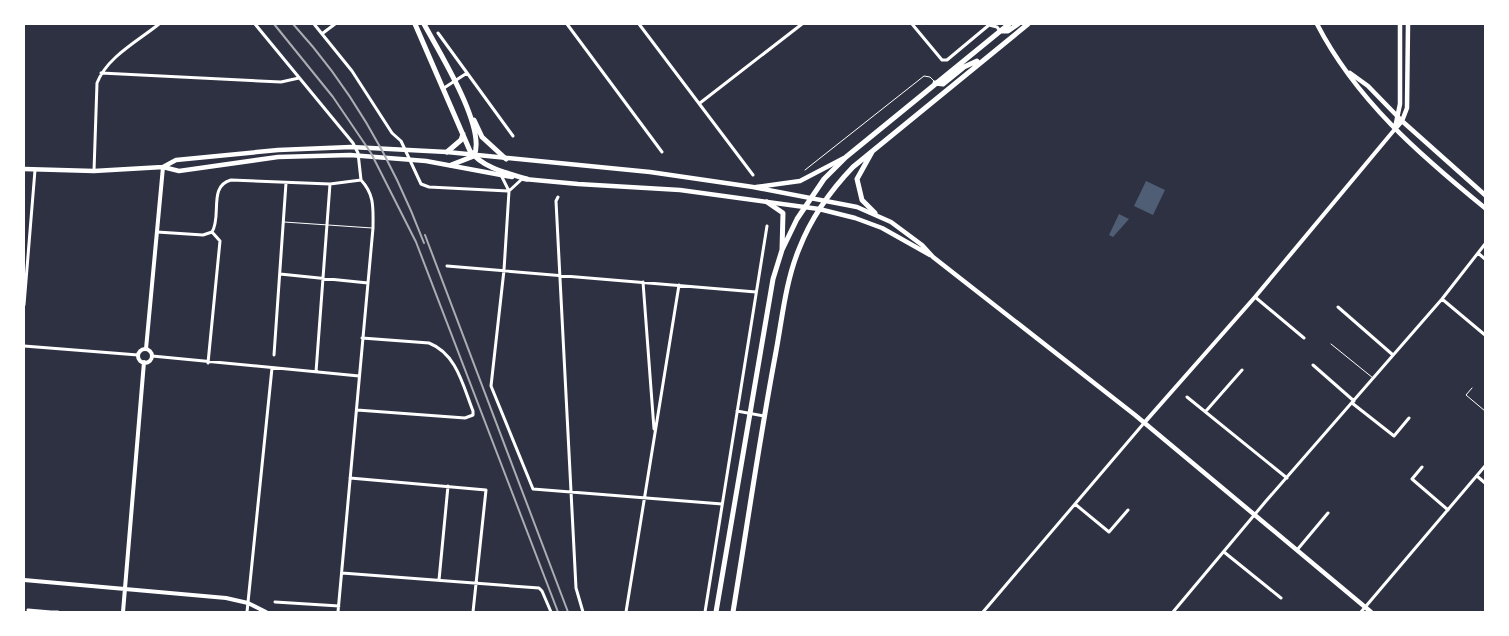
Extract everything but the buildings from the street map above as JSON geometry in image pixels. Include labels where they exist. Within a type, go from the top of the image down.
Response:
[{"type":"main road","points":[[415,24],[474,156],[489,166],[524,179]]},
{"type":"main road","points":[[424,24],[455,81],[482,137],[506,159]]},
{"type":"main road","points":[[716,612],[772,289],[782,250],[810,198],[824,179],[846,157],[1009,24]]},
{"type":"main road","points":[[1000,30],[1008,31],[1018,24]]},
{"type":"main road","points":[[733,612],[764,416],[793,266],[802,242],[825,200],[853,167],[984,58],[1028,24]]},
{"type":"main road","points":[[1317,24],[1360,92],[1395,129],[1485,208]]},
{"type":"main road","points":[[1395,129],[1400,104],[1400,24]]},
{"type":"main road","points":[[1395,129],[1402,121],[1407,108],[1408,24]]},
{"type":"main road","points":[[935,83],[943,84],[964,67],[984,58]]},
{"type":"main road","points":[[1346,71],[1368,86],[1402,121],[1485,195]]},
{"type":"main road","points":[[451,165],[474,156],[476,151],[476,140],[470,113]]},
{"type":"main road","points":[[447,152],[461,140],[463,134]]},
{"type":"main road","points":[[875,214],[862,200],[857,179],[877,146]]},
{"type":"main road","points":[[163,167],[176,160],[324,147],[447,152],[650,172],[825,200],[875,214],[906,232],[933,257],[1144,423],[1372,612]]},
{"type":"main road","points":[[24,169],[94,171],[163,167],[179,171],[278,158],[374,156],[451,165],[524,179],[680,190],[819,209],[855,218],[882,228],[933,257]]},
{"type":"main road","points":[[752,187],[800,181],[846,157]]},
{"type":"main road","points":[[767,202],[783,213],[782,250]]},
{"type":"street","points":[[94,171],[97,83],[101,74],[110,62],[160,24]]},
{"type":"street","points":[[255,24],[353,143],[358,153],[361,180],[371,193],[373,200],[373,228],[338,612]]},
{"type":"street","points":[[314,24],[323,33],[367,93],[392,133],[401,141],[420,184],[430,187],[509,191],[524,179]]},
{"type":"street","points":[[323,33],[334,24]]},
{"type":"street","points":[[567,24],[662,152]]},
{"type":"street","points":[[639,24],[753,175]]},
{"type":"street","points":[[700,103],[802,24]]},
{"type":"street","points":[[912,24],[942,60],[947,60],[989,25],[1000,30]]},
{"type":"street","points":[[438,33],[514,136]]},
{"type":"street","points":[[444,88],[467,73]]},
{"type":"street","points":[[101,74],[281,82],[299,78]]},
{"type":"street","points":[[983,612],[1144,423],[1255,297],[1395,129]]},
{"type":"street","points":[[163,167],[146,349],[152,356],[208,363],[359,376]]},
{"type":"street","points":[[24,306],[35,170]]},
{"type":"street","points":[[501,175],[509,191],[504,270],[491,386],[533,489],[722,504]]},
{"type":"street","points":[[157,232],[203,236],[212,232],[215,227],[218,189],[223,182],[231,180],[330,184],[361,180]]},
{"type":"street","points":[[274,354],[286,183]]},
{"type":"street","points":[[316,372],[330,184]]},
{"type":"street","points":[[558,197],[556,201],[576,588],[583,612]]},
{"type":"street","points":[[705,612],[767,226]]},
{"type":"street","points":[[208,363],[220,241],[212,232]]},
{"type":"street","points":[[1173,612],[1442,299],[1485,244]]},
{"type":"street","points":[[1478,253],[1485,259]]},
{"type":"street","points":[[447,266],[756,292]]},
{"type":"street","points":[[280,274],[368,282]]},
{"type":"street","points":[[643,282],[654,432]]},
{"type":"street","points":[[626,612],[679,285]]},
{"type":"street","points":[[1255,297],[1304,338]]},
{"type":"street","points":[[1442,299],[1485,334]]},
{"type":"street","points":[[1338,307],[1393,356]]},
{"type":"street","points":[[357,410],[465,418],[473,415],[457,370],[438,346],[429,343],[362,338]]},
{"type":"street","points":[[24,346],[138,355]]},
{"type":"street","points":[[138,355],[146,349]]},
{"type":"street","points":[[138,355],[140,361],[144,362],[149,361],[152,356]]},
{"type":"street","points":[[123,612],[144,362]]},
{"type":"street","points":[[1313,365],[1394,436],[1409,418]]},
{"type":"street","points":[[247,612],[272,368]]},
{"type":"street","points":[[1206,411],[1242,370]]},
{"type":"street","points":[[1187,397],[1287,478]]},
{"type":"street","points":[[737,411],[764,416]]},
{"type":"street","points":[[1361,612],[1485,466]]},
{"type":"street","points":[[1422,467],[1412,479],[1448,510]]},
{"type":"street","points":[[1477,476],[1485,483]]},
{"type":"street","points":[[350,478],[486,490],[473,612]]},
{"type":"street","points":[[439,580],[448,486]]},
{"type":"street","points":[[1075,504],[1109,532],[1128,510]]},
{"type":"street","points":[[1297,551],[1328,513]]},
{"type":"street","points":[[1224,552],[1281,598]]},
{"type":"street","points":[[342,573],[538,588],[542,591],[550,612]]},
{"type":"street","points":[[24,580],[226,598],[248,603],[266,612]]},
{"type":"street","points":[[275,602],[338,606]]},
{"type":"street","points":[[28,610],[58,612]]},
{"type":"lane","points":[[805,170],[924,76],[930,77],[935,83]]},
{"type":"lane","points":[[284,222],[373,228]]},
{"type":"lane","points":[[1331,344],[1374,378]]},
{"type":"lane","points":[[1472,388],[1466,395],[1485,411]]},
{"type":"water","points":[[1146,181],[1165,190],[1153,215],[1134,206]]},
{"type":"water","points":[[1119,214],[1129,219],[1113,237],[1109,235]]},
{"type":"railway","points":[[274,24],[333,97],[371,153],[416,242],[558,612]]},
{"type":"railway","points":[[293,24],[333,73],[369,127],[399,184],[424,243]]},
{"type":"railway","points":[[425,235],[568,612]]}]
